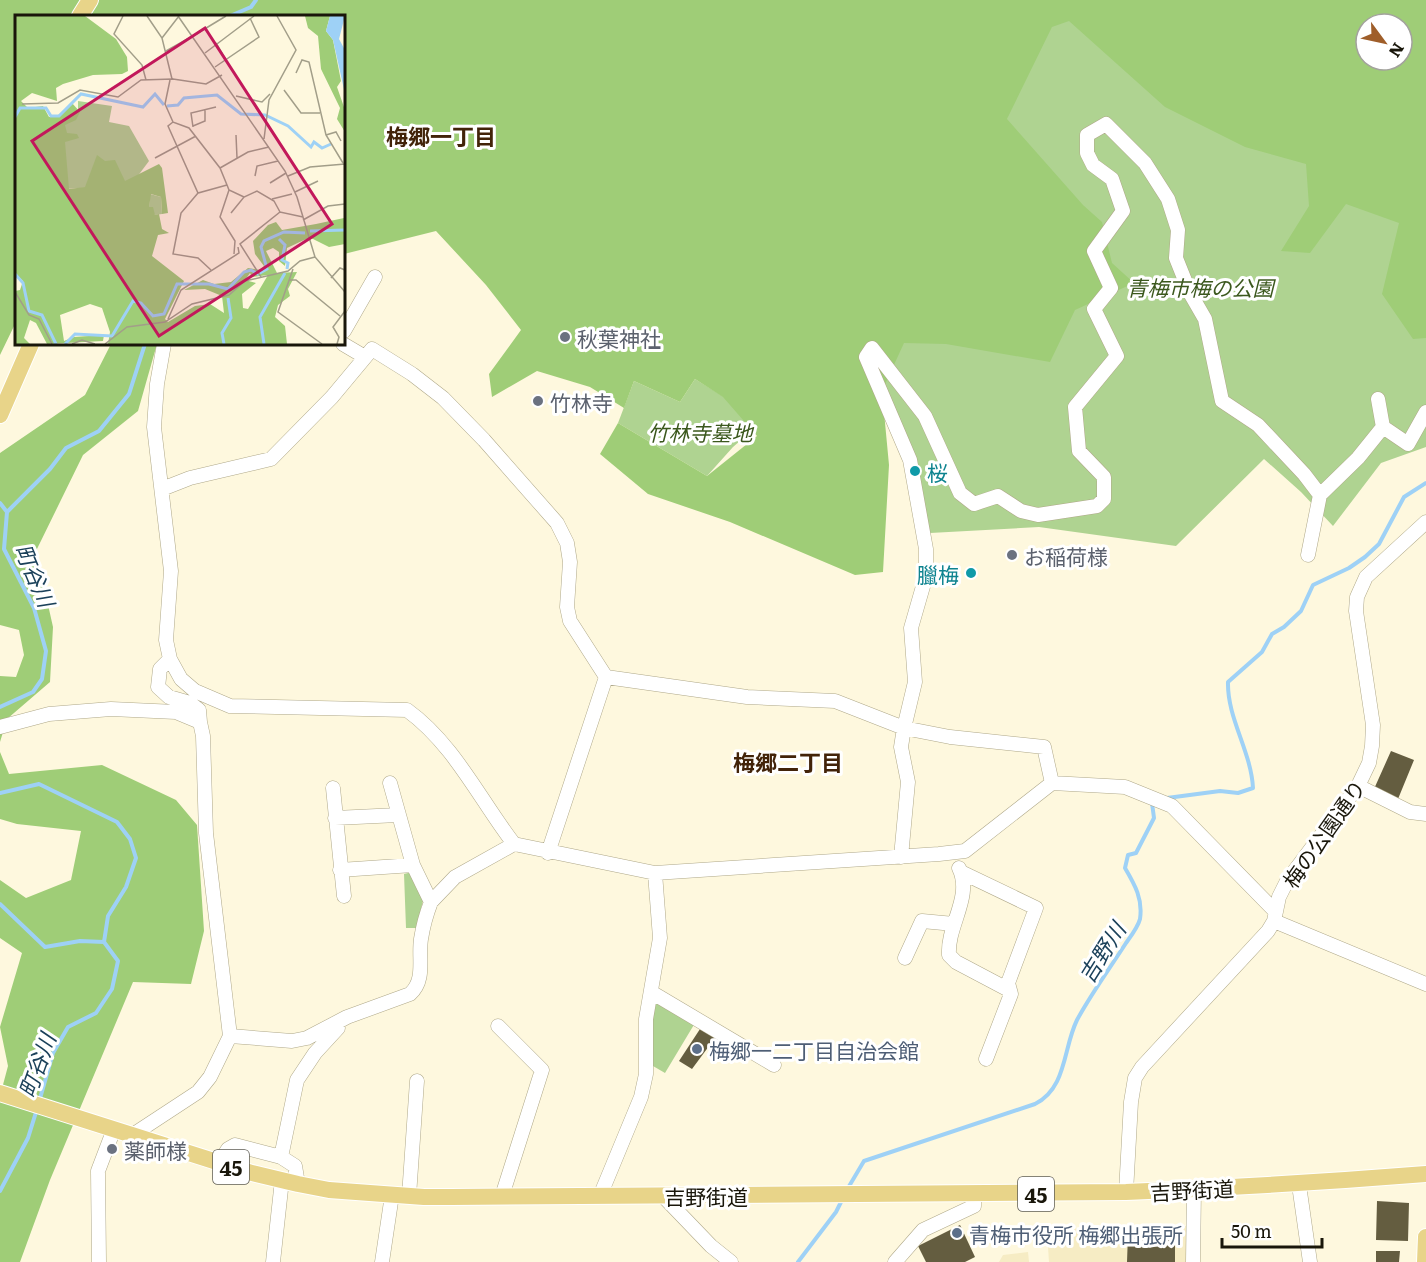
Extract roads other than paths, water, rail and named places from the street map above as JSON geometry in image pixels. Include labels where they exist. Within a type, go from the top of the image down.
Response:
[{"type":"main road","points":[[81,15],[90,0]]},
{"type":"main road","points":[[0,415],[31,345]]},
{"type":"main road","name":"吉野街道","points":[[5,1095],[219,1163],[290,1182],[329,1190],[400,1196],[974,1195],[1126,1192],[1222,1186],[1299,1185],[1426,1174]]},
{"type":"main road","points":[[1425,1262],[1426,1237]]},
{"type":"street","points":[[901,857],[908,782],[901,747],[915,682],[910,628],[926,576],[926,549],[910,460],[866,357],[872,348],[925,416],[960,493],[974,504],[998,496],[1021,511],[1038,515],[1097,506],[1104,499],[1104,477],[1079,451],[1075,407],[1117,356],[1094,309],[1111,288],[1094,250],[1123,211],[1112,178],[1093,165],[1087,153],[1087,135],[1106,124],[1145,163],[1168,198],[1178,230],[1176,258],[1190,294],[1205,319],[1222,401],[1258,425],[1304,474],[1320,495]]},
{"type":"street","points":[[345,329],[375,277]]},
{"type":"street","points":[[165,345],[157,384],[154,428],[171,571],[166,640],[170,660],[186,684],[230,706],[407,710],[421,720],[445,746],[514,844],[655,873],[965,851],[1052,783],[1125,787],[1172,806],[1275,916],[1426,984]]},
{"type":"street","points":[[345,345],[365,357]]},
{"type":"street","points":[[162,489],[190,478],[271,459],[332,397],[372,349],[412,374],[443,398],[484,440],[557,523],[567,543],[570,562],[567,607],[570,621],[606,677],[747,698],[835,701],[904,728],[950,737],[1044,747],[1052,783]]},
{"type":"street","points":[[1378,399],[1383,427],[1408,444],[1426,412]]},
{"type":"street","points":[[1308,555],[1320,495],[1358,458],[1383,427]]},
{"type":"street","name":"梅の公園通り","points":[[1126,1192],[1131,1102],[1135,1078],[1142,1067],[1258,942],[1275,916],[1279,897],[1287,881],[1358,786],[1370,763],[1373,725],[1356,611],[1357,597],[1366,577],[1426,522]]},
{"type":"street","points":[[131,1136],[198,1092],[210,1077],[230,1036],[206,833],[203,736],[199,710],[170,697],[158,687],[160,669],[170,660]]},
{"type":"street","points":[[548,852],[606,677]]},
{"type":"street","points":[[0,727],[5,728],[49,714],[111,709],[176,712],[200,722]]},
{"type":"street","points":[[390,783],[413,865],[431,902]]},
{"type":"street","points":[[1358,786],[1410,812],[1426,814]]},
{"type":"street","points":[[333,788],[344,896]]},
{"type":"street","points":[[335,818],[398,815]]},
{"type":"street","points":[[230,1036],[292,1041],[316,1034],[347,1017],[410,994],[417,988],[420,980],[421,943],[425,919],[431,902],[455,877],[514,844]]},
{"type":"street","points":[[952,852],[964,877],[962,898],[948,946],[949,955],[952,959],[1009,990]]},
{"type":"street","points":[[340,870],[413,865]]},
{"type":"street","points":[[961,872],[1036,908],[1008,983],[1011,994],[986,1059]]},
{"type":"street","points":[[600,1196],[641,1097],[646,1074],[646,1019],[660,938],[655,873]]},
{"type":"street","points":[[905,958],[922,921],[954,924]]},
{"type":"street","points":[[651,992],[774,1065]]},
{"type":"street","points":[[281,1157],[297,1080],[315,1053],[347,1017]]},
{"type":"street","points":[[498,1026],[542,1070],[502,1196]]},
{"type":"street","points":[[382,1262],[400,1196],[417,1081]]},
{"type":"street","points":[[99,1262],[98,1171],[105,1148],[114,1130]]},
{"type":"street","points":[[219,1163],[228,1149],[235,1145],[281,1157],[295,1166],[273,1262]]},
{"type":"street","points":[[1299,1185],[1310,1262]]},
{"type":"street","points":[[1193,1262],[1194,1189]]},
{"type":"street","points":[[895,1262],[923,1230],[974,1206],[974,1195]]},
{"type":"street","points":[[663,1196],[711,1246],[731,1262]]},
{"type":"waterway","name":"町谷川","points":[[232,15],[251,7],[256,0]]},
{"type":"waterway","name":"町谷川","points":[[0,707],[33,692],[42,679],[46,651],[34,608],[4,549],[7,512],[50,469],[66,448],[99,431],[129,394],[145,345]]},
{"type":"waterway","name":"吉野川","points":[[1167,798],[1220,791],[1238,793],[1253,788],[1248,761],[1231,709],[1228,682],[1262,652],[1272,634],[1284,627],[1301,611],[1313,585],[1349,568],[1379,544],[1404,497],[1426,483]]},
{"type":"waterway","points":[[0,503],[7,512]]},
{"type":"waterway","name":"町谷川","points":[[0,793],[39,784],[117,822],[130,839],[136,858],[126,887],[108,916],[104,942],[118,961],[112,989],[96,1013],[68,1027],[53,1053],[39,1102]]},
{"type":"waterway","name":"吉野川","points":[[848,1188],[864,1161],[1035,1104],[1053,1088],[1059,1078],[1077,1020],[1139,922],[1141,912],[1139,899],[1125,868],[1128,855],[1136,853],[1154,818],[1152,803]]},
{"type":"waterway","points":[[0,904],[45,947],[80,941],[104,942]]},
{"type":"waterway","name":"町谷川","points":[[0,1191],[28,1138],[37,1109]]},
{"type":"waterway","name":"吉野川","points":[[798,1262],[836,1212],[842,1200]]},
{"type":"place","name":"秋葉神社","points":[[565,337]]},
{"type":"place","name":"竹林寺","points":[[538,401]]},
{"type":"place","name":"桜","points":[[915,471]]},
{"type":"place","name":"お稲荷様","points":[[1012,555]]},
{"type":"place","name":"臘梅","points":[[971,573]]},
{"type":"place","name":"梅郷一二丁目自治会館","points":[[697,1049]]},
{"type":"place","name":"薬師様","points":[[112,1149]]},
{"type":"place","name":"青梅市役所 梅郷出張所","points":[[957,1233]]},
{"type":"district","name":"梅郷一丁目","points":[[441,135]]},
{"type":"district","name":"梅郷二丁目","points":[[788,761]]},
{"type":"park label","name":"青梅市梅の公園","points":[[1200,286]]},
{"type":"park label","name":"竹林寺墓地","points":[[700,431]]}]
